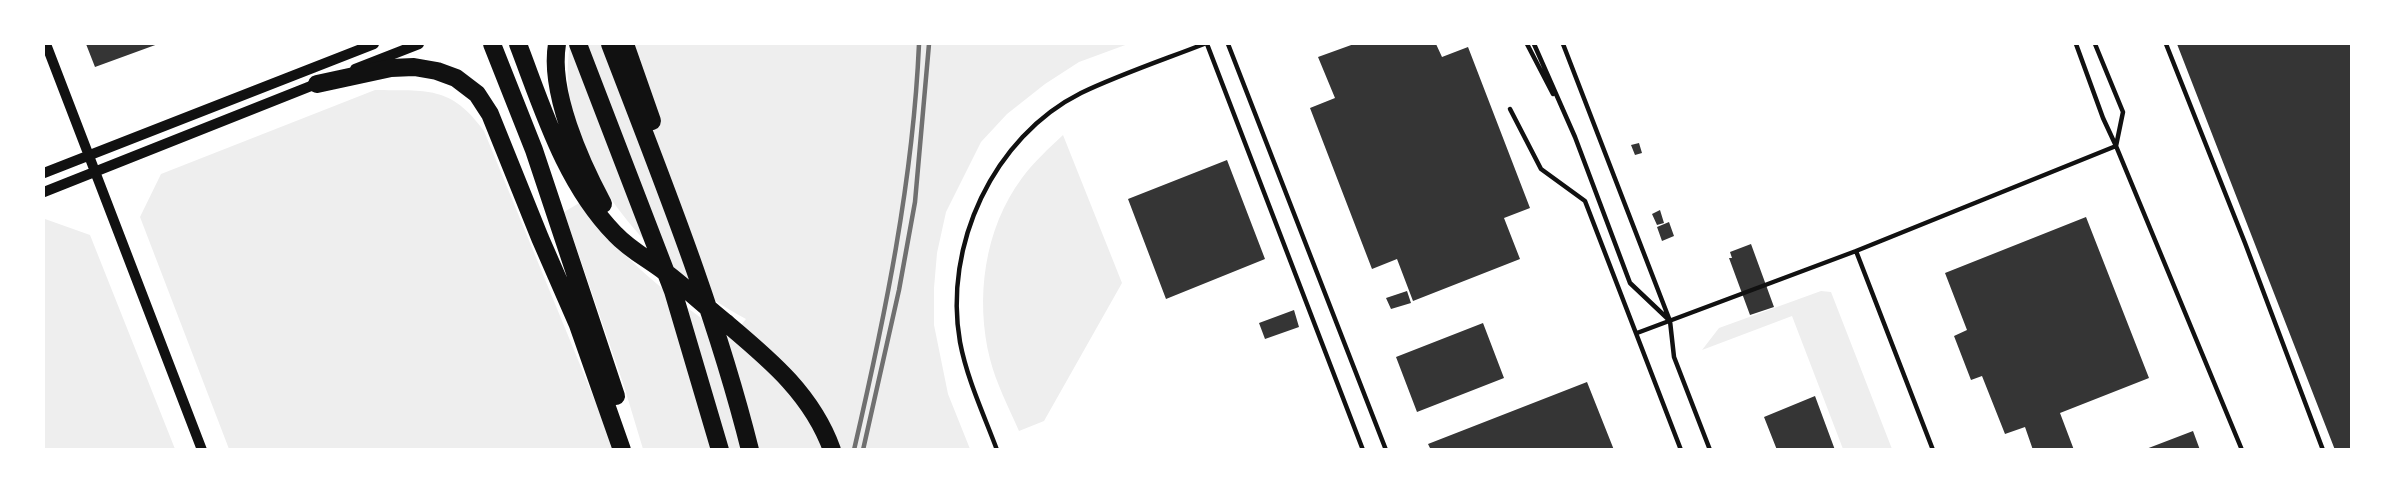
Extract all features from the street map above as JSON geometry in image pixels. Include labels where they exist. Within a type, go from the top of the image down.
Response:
[{"type":"highway","points":[[492,44],[534,150],[598,339],[632,450]]},
{"type":"highway","points":[[518,44],[561,152],[580,187],[613,233],[633,252],[664,271]]},
{"type":"highway","points":[[557,44],[558,76],[574,143],[605,207],[630,237],[664,271],[790,379],[811,407],[827,435],[832,450]]},
{"type":"highway","points":[[578,44],[673,291],[720,450]]},
{"type":"highway","points":[[610,44],[682,232],[718,336],[750,450]]},
{"type":"highway","points":[[625,44],[652,119],[682,232]]},
{"type":"highway","points":[[317,84],[391,68],[414,67],[437,70],[456,78],[477,94],[490,114],[578,325],[622,450]]},
{"type":"street","points":[[46,44],[202,450]]},
{"type":"street","points":[[44,173],[374,44]]},
{"type":"street","points":[[44,192],[419,44]]},
{"type":"lane","points":[[997,450],[963,354],[957,308],[958,277],[965,240],[974,211],[986,186],[1017,144],[1048,114],[1080,93],[1205,44],[1363,450]]},
{"type":"lane","points":[[1228,44],[1386,450]]},
{"type":"lane","points":[[1527,44],[1575,137]]},
{"type":"lane","points":[[1534,44],[1575,137],[1630,283],[1670,321]]},
{"type":"lane","points":[[1563,44],[1670,321],[1674,357],[1710,450]]},
{"type":"lane","points":[[2076,44],[2103,118],[2242,450]]},
{"type":"lane","points":[[2094,44],[2123,112],[2116,146]]},
{"type":"lane","points":[[2166,44],[2246,243],[2323,450]]},
{"type":"lane","points":[[1510,109],[1541,169],[1585,201],[1681,450]]},
{"type":"lane","points":[[1637,333],[1856,250],[2116,146]]},
{"type":"lane","points":[[1856,250],[1933,450]]},
{"type":"shaded area","points":[[570,44],[1128,44],[1079,62],[1045,84],[1007,114],[981,142],[946,212],[937,253],[934,325],[948,394],[970,449],[643,449],[624,386],[564,212],[581,202],[612,241],[647,275],[725,335],[731,338],[746,319],[676,271],[644,240],[616,205],[593,168],[576,128],[568,86]]},
{"type":"shaded area","points":[[375,90],[423,91],[448,98],[472,116],[484,131],[613,449],[229,449],[140,217],[161,174]]},
{"type":"shaded area","points":[[1063,135],[1122,283],[1044,421],[1019,431],[990,359],[983,313],[986,265],[991,242],[1009,198],[1032,166]]},
{"type":"shaded area","points":[[45,219],[90,235],[175,449],[44,449]]},
{"type":"shaded area","points":[[1821,291],[1831,292],[1892,449],[1843,449],[1792,316],[1702,350],[1719,328]]},
{"type":"building","points":[[86,44],[158,44],[95,67]]},
{"type":"building","points":[[1354,44],[1436,44],[1442,57],[1468,47],[1530,208],[1504,218],[1520,259],[1413,301],[1397,259],[1372,269],[1310,108],[1335,98],[1318,57]]},
{"type":"building","points":[[2177,44],[2352,44],[2352,450],[2335,450]]},
{"type":"building","points":[[1639,143],[1642,153],[1635,155],[1631,145]]},
{"type":"building","points":[[1227,160],[1265,259],[1166,299],[1128,199]]},
{"type":"building","points":[[1660,210],[1664,223],[1657,225],[1652,214]]},
{"type":"building","points":[[2086,217],[2149,378],[2060,413],[2074,450],[2033,450],[2025,427],[2005,434],[1982,376],[1971,380],[1954,336],[1967,330],[1945,273]]},
{"type":"building","points":[[1669,222],[1674,236],[1662,241],[1657,227]]},
{"type":"building","points":[[1751,244],[1774,307],[1750,315],[1729,258],[1732,258],[1730,252]]},
{"type":"building","points":[[1407,291],[1411,303],[1391,309],[1386,298]]},
{"type":"building","points":[[1294,310],[1299,327],[1265,339],[1259,323]]},
{"type":"building","points":[[1483,323],[1504,378],[1417,412],[1396,357]]},
{"type":"building","points":[[1587,382],[1614,450],[1431,450],[1428,444]]},
{"type":"building","points":[[1815,396],[1835,450],[1777,450],[1764,417]]},
{"type":"building","points":[[2193,431],[2200,450],[2146,450],[2146,449]]},
{"type":"railway","points":[[854,450],[896,248],[911,146],[919,44]]},
{"type":"railway","points":[[863,450],[899,290],[915,202],[929,44]]}]
